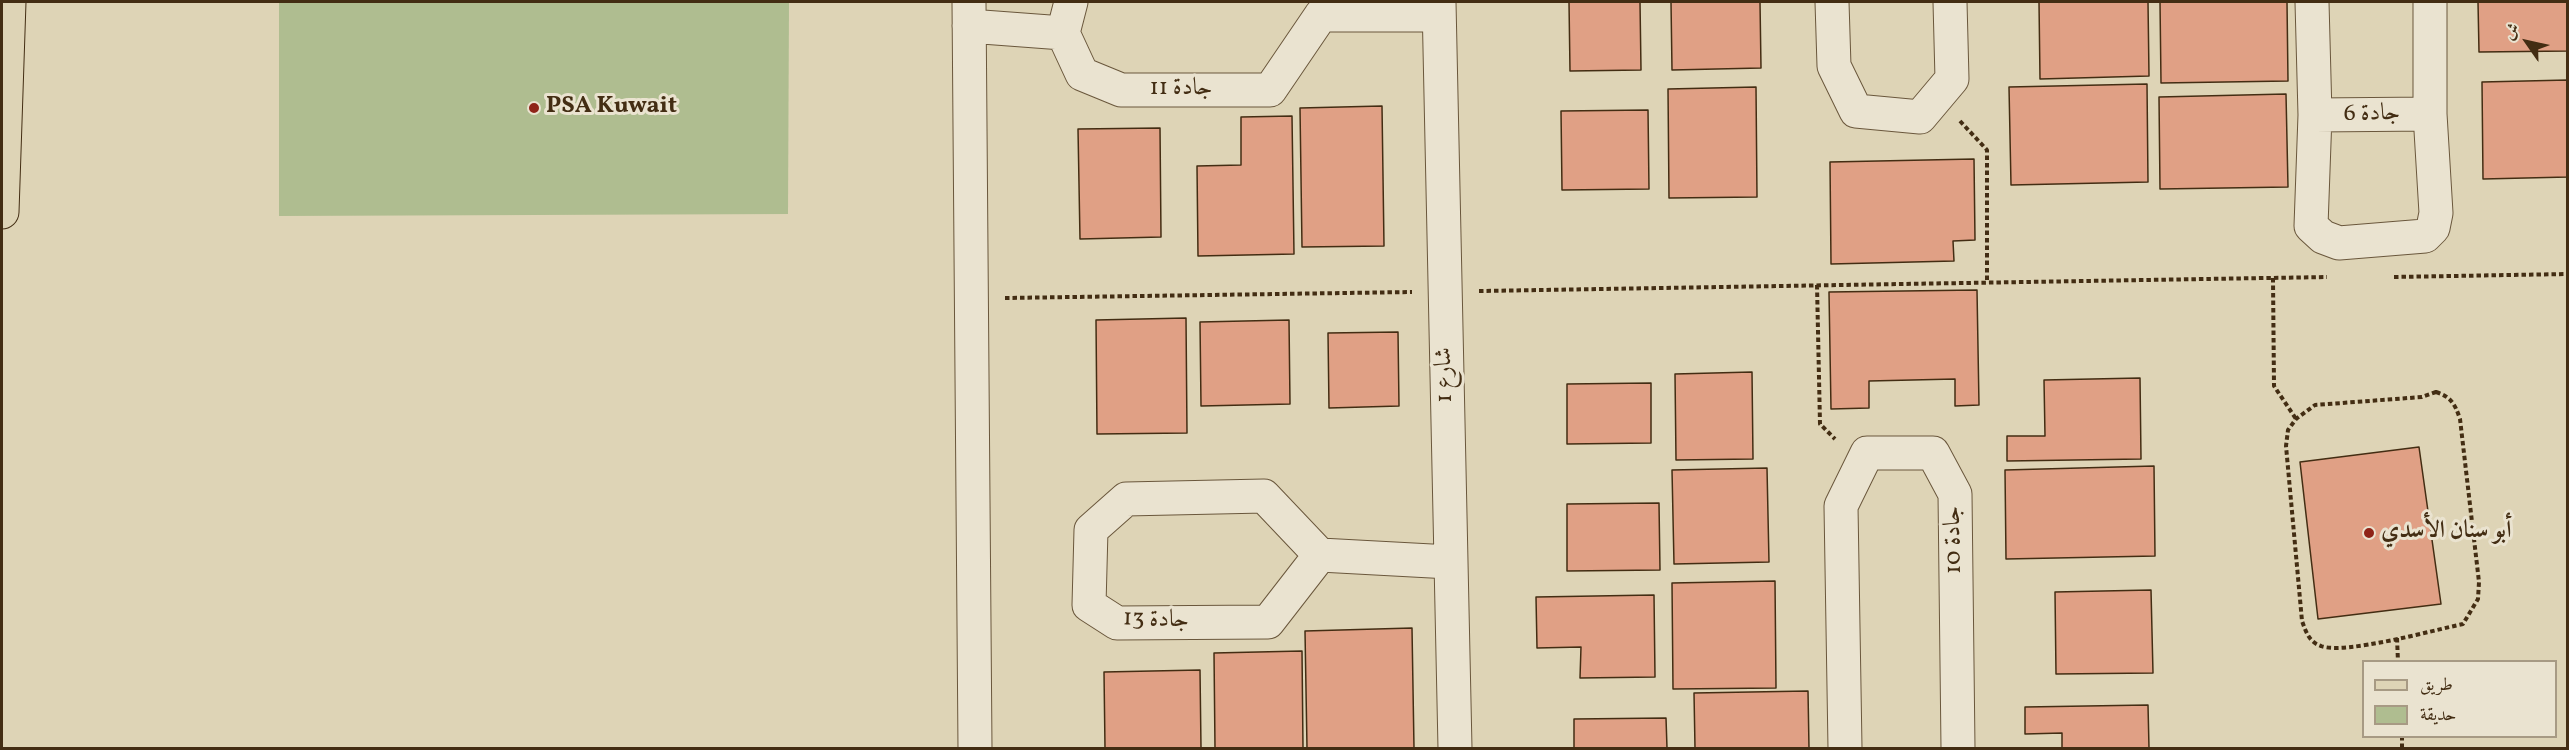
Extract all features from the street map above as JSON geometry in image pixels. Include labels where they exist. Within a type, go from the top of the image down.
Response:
[{"type":"main road","points":[[2,212],[9,2]]},
{"type":"street","points":[[975,748],[969,14],[1063,33],[1071,2]]},
{"type":"street","points":[[1832,2],[1834,66],[1856,111],[1920,117],[1952,79],[1950,2]]},
{"type":"street","name":"جادة 6","points":[[2312,2],[2314,115],[2430,114],[2430,2]]},
{"type":"street","name":"جادة 11","points":[[1063,33],[1082,74],[1121,90],[1270,90],[1315,8],[1439,8]]},
{"type":"street","name":"شارع 1","points":[[1439,8],[1455,748]]},
{"type":"street","points":[[2314,115],[2311,226],[2323,237],[2339,243],[2425,236],[2433,228],[2436,213],[2430,114]]},
{"type":"street","name":"جادة 10","points":[[1861,465],[1867,453],[1933,453],[1955,494],[1958,748]]},
{"type":"street","points":[[1845,748],[1841,506],[1861,465]]},
{"type":"street","name":"جادة 13","points":[[1264,496],[1320,555],[1268,622],[1117,623],[1089,604],[1090,530],[1126,499],[1264,496]]},
{"type":"street","points":[[1320,555],[1450,562]]},
{"type":"path","points":[[1937,97],[1987,150],[1987,283]]},
{"type":"path","points":[[2383,277],[2568,274]]},
{"type":"path","points":[[972,298],[2328,277]]},
{"type":"path","points":[[2273,278],[2274,386],[2296,419]]},
{"type":"path","points":[[1817,285],[1820,424],[1861,465]]},
{"type":"path","points":[[2436,392],[2446,395],[2455,403],[2460,419],[2479,582],[2478,599],[2463,624],[2333,649],[2318,645],[2308,638],[2302,621],[2286,446],[2288,430],[2296,419],[2315,405],[2422,397],[2436,392]]},
{"type":"path","points":[[2397,638],[2398,660]]},
{"type":"green space","name":"PSA Kuwait","points":[[279,2],[789,2],[788,214],[279,216]]},
{"type":"building","points":[[1569,2],[1640,2],[1641,70],[1570,71]]},
{"type":"building","points":[[1671,2],[1760,2],[1761,68],[1672,70]]},
{"type":"building","points":[[2039,2],[2148,2],[2149,76],[2040,79]]},
{"type":"building","points":[[2160,2],[2287,2],[2288,81],[2161,83]]},
{"type":"building","points":[[2478,2],[2568,2],[2568,51],[2479,52]]},
{"type":"building","points":[[2568,80],[2568,177],[2483,179],[2482,82]]},
{"type":"building","points":[[2147,84],[2148,182],[2011,185],[2009,87]]},
{"type":"building","points":[[1756,87],[1757,197],[1669,198],[1668,89]]},
{"type":"building","points":[[2286,94],[2288,187],[2160,189],[2159,97]]},
{"type":"building","points":[[1382,106],[1384,246],[1302,247],[1300,108]]},
{"type":"building","points":[[1648,110],[1649,189],[1562,190],[1561,111]]},
{"type":"building","points":[[1292,116],[1294,254],[1198,256],[1197,166],[1241,165],[1241,117]]},
{"type":"building","points":[[1160,128],[1161,237],[1080,239],[1078,129]]},
{"type":"building","points":[[1974,159],[1975,240],[1953,241],[1954,261],[1831,264],[1830,162]]},
{"type":"building","points":[[1977,290],[1979,405],[1955,406],[1955,379],[1869,381],[1869,408],[1831,409],[1829,292]]},
{"type":"building","points":[[1186,318],[1187,433],[1097,434],[1096,320]]},
{"type":"building","points":[[1289,320],[1290,404],[1201,406],[1200,322]]},
{"type":"building","points":[[1398,332],[1399,406],[1329,408],[1328,333]]},
{"type":"building","points":[[1752,372],[1753,459],[1676,460],[1675,374]]},
{"type":"building","points":[[2140,378],[2141,459],[2007,461],[2007,436],[2045,436],[2044,380]]},
{"type":"building","points":[[1651,383],[1651,443],[1567,444],[1567,384]]},
{"type":"building","name":"أبو سنان الأسدي","points":[[2419,447],[2441,604],[2318,619],[2300,462]]},
{"type":"building","points":[[2154,466],[2155,556],[2006,559],[2005,470]]},
{"type":"building","points":[[1767,468],[1769,562],[1674,564],[1672,470]]},
{"type":"building","points":[[1659,503],[1660,570],[1567,571],[1567,504]]},
{"type":"building","points":[[1775,581],[1776,688],[1673,689],[1672,583]]},
{"type":"building","points":[[2151,590],[2153,673],[2056,674],[2055,592]]},
{"type":"building","points":[[1654,595],[1655,677],[1580,678],[1581,647],[1537,648],[1536,597]]},
{"type":"building","points":[[1412,628],[1414,748],[1307,748],[1305,631]]},
{"type":"building","points":[[1302,651],[1303,748],[1215,748],[1214,653]]},
{"type":"building","points":[[1200,670],[1201,748],[1105,748],[1104,672]]},
{"type":"building","points":[[1808,691],[1809,748],[1695,748],[1694,693]]},
{"type":"building","points":[[2148,705],[2149,748],[2062,748],[2062,733],[2025,734],[2025,707]]},
{"type":"building","points":[[1666,718],[1667,748],[1574,748],[1574,719]]},
{"type":"place","name":"PSA Kuwait","points":[[534,108]]},
{"type":"place","name":"أبو سنان الأسدي","points":[[2369,533]]}]
